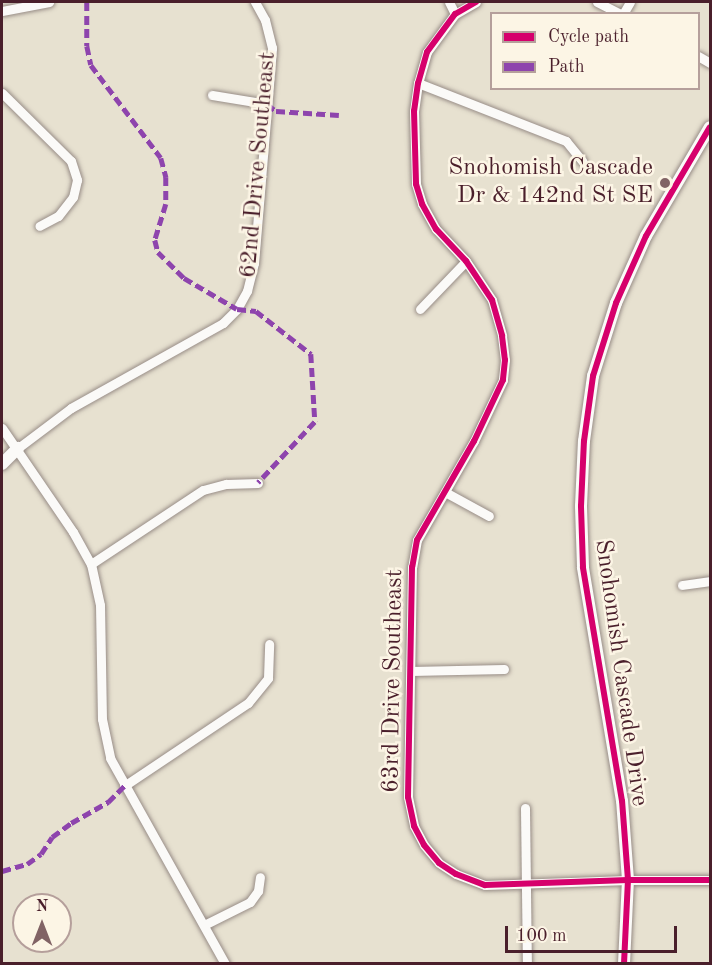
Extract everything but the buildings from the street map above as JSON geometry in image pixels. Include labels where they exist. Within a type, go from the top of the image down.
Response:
[{"type":"street","points":[[2,11],[49,2]]},
{"type":"street","name":"62nd Drive Southeast","points":[[18,448],[70,408],[223,323],[237,309],[247,291],[254,263],[272,48],[265,20],[255,2]]},
{"type":"street","points":[[449,2],[455,14]]},
{"type":"street","name":"63rd Drive Southeast","points":[[476,2],[455,14],[427,52],[418,83],[414,111],[416,184],[422,204],[436,229],[466,261],[492,300],[502,336],[505,360],[503,380],[445,492],[417,540],[412,567],[408,798],[414,826],[424,845],[439,863],[456,874],[485,885],[527,886],[628,879],[711,880]]},
{"type":"street","points":[[597,2],[618,12]]},
{"type":"street","points":[[418,83],[566,141],[582,161]]},
{"type":"street","points":[[2,93],[71,161],[77,180],[73,197],[58,216],[39,226]]},
{"type":"street","points":[[212,95],[267,104]]},
{"type":"street","name":"Snohomish Cascade Drive","points":[[624,963],[628,879],[622,801],[583,567],[581,506],[584,441],[593,376],[616,303],[646,236],[711,127]]},
{"type":"street","points":[[420,309],[466,261]]},
{"type":"street","points":[[2,428],[18,448],[73,532],[91,564],[100,605],[102,719],[110,758],[225,963]]},
{"type":"street","points":[[2,464],[18,448]]},
{"type":"street","points":[[91,564],[203,490],[226,484],[258,483]]},
{"type":"street","points":[[445,492],[489,516]]},
{"type":"street","points":[[681,585],[711,581]]},
{"type":"street","points":[[124,786],[248,703],[268,678],[269,645]]},
{"type":"street","points":[[411,671],[504,669]]},
{"type":"street","points":[[525,808],[527,963]]},
{"type":"street","points":[[204,925],[250,902],[258,891],[260,877]]},
{"type":"marked path","points":[[87,2],[87,46],[91,65],[161,158],[166,177],[166,204],[155,240],[158,252],[184,278],[237,309],[256,311],[311,354],[315,422],[258,483]]},
{"type":"marked path","points":[[267,104],[276,111],[339,115]]},
{"type":"marked path","points":[[2,871],[27,864],[41,854],[52,837],[71,823],[108,802],[124,786]]},
{"type":"cycle path","points":[[476,2],[455,14],[427,52],[418,83],[414,111],[416,184],[422,204],[436,229],[466,261],[492,300],[502,336],[505,360],[503,380],[474,441],[417,540],[412,567],[408,797],[414,826],[424,845],[439,863],[456,874],[485,885],[628,880],[710,880]]},
{"type":"cycle path","points":[[624,964],[628,880],[622,801],[583,567],[581,506],[584,441],[593,376],[616,303],[646,236],[710,127]]},
{"type":"place","name":"Snohomish Cascade Dr & 142nd St SE","points":[[665,183]]}]
